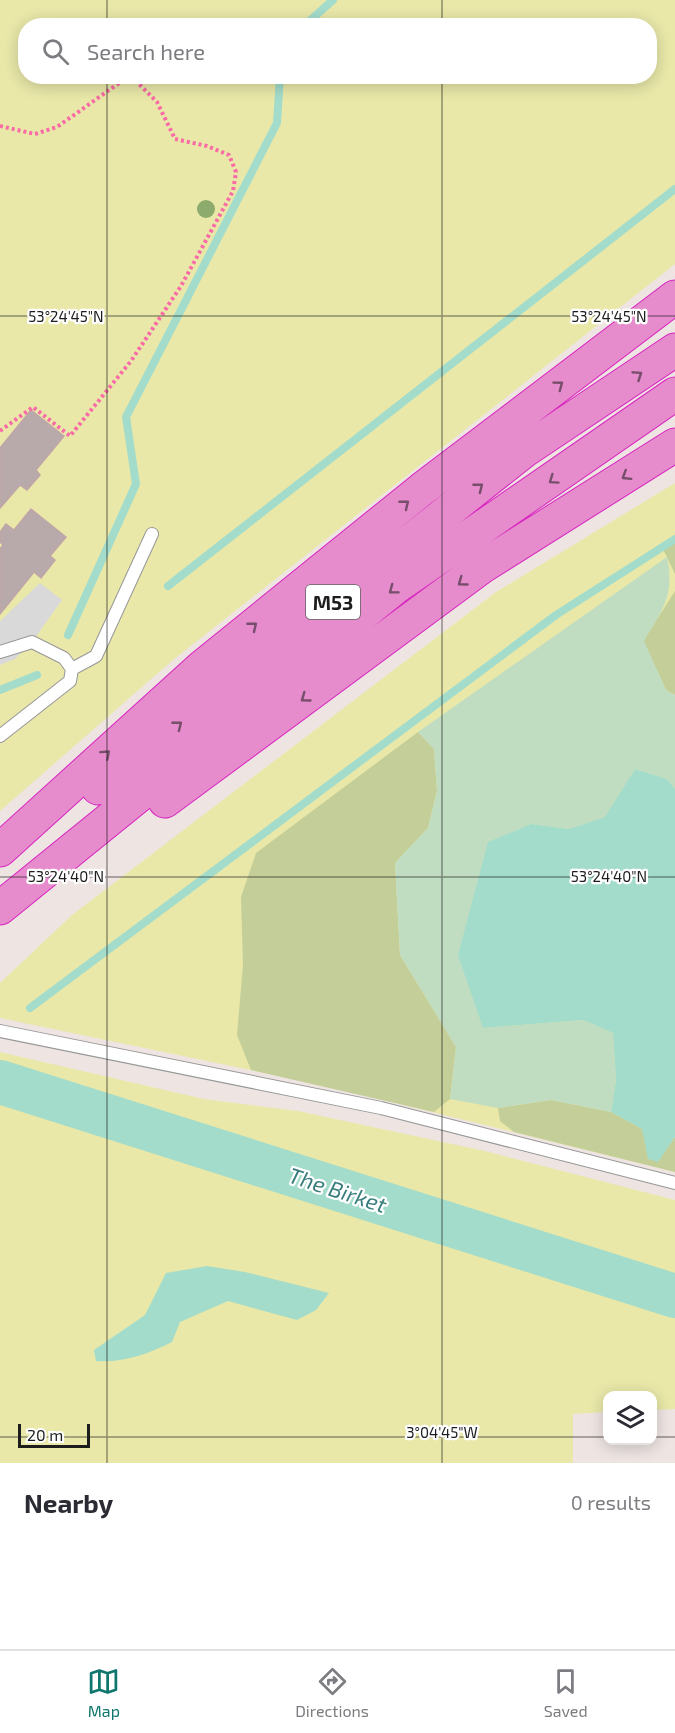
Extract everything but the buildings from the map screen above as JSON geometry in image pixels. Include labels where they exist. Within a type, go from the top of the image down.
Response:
[{"type":"highway","points":[[0,850],[212,659],[422,489],[675,297]]},
{"type":"highway","name":"M53","points":[[0,866],[524,451],[675,350]]},
{"type":"highway","name":"M53","points":[[0,908],[396,587],[675,394]]},
{"type":"highway","points":[[0,921],[483,566],[675,445]]},
{"type":"lane","points":[[72,669],[96,656],[152,534]]},
{"type":"lane","points":[[0,652],[32,642],[64,658],[72,669],[70,681],[0,736]]},
{"type":"lane","points":[[0,1031],[381,1108],[675,1184]]},
{"type":"path","points":[[0,126],[35,134],[57,128],[119,84]]},
{"type":"path","points":[[0,432],[33,407],[70,436],[131,361],[181,286],[233,191],[236,172],[229,155],[207,146],[175,139],[157,102],[138,84]]},
{"type":"shaded area","points":[[0,0],[675,0],[675,264],[173,660],[0,811]]},
{"type":"shaded area","points":[[675,483],[675,1172],[318,1084],[0,1018],[0,983],[72,915],[496,592]]},
{"type":"shaded area","points":[[675,540],[675,574],[662,547]]},
{"type":"shaded area","points":[[667,557],[669,582],[666,601],[644,641],[666,690],[675,695],[675,789],[667,779],[635,769],[606,817],[569,829],[532,824],[483,1028],[583,1020],[613,1033],[616,1080],[611,1112],[551,1100],[498,1108],[450,1099],[456,1047],[400,955],[395,863],[428,828],[437,791],[434,749],[418,732]]},
{"type":"shaded area","points":[[40,583],[62,600],[32,642],[15,659],[0,665],[0,621]]},
{"type":"shaded area","points":[[675,591],[675,695],[666,690],[643,641]]},
{"type":"shaded area","points":[[418,732],[434,749],[437,791],[428,828],[395,863],[400,955],[456,1047],[450,1099],[434,1112],[251,1070],[237,1035],[243,965],[241,897],[256,853]]},
{"type":"shaded area","points":[[635,769],[667,779],[675,789],[675,1137],[658,1162],[648,1159],[642,1129],[611,1112],[616,1080],[613,1033],[583,1020],[483,1028],[458,955],[488,842],[532,824],[569,829],[605,817]]},
{"type":"shaded area","points":[[0,1052],[204,1099],[298,1111],[485,1151],[675,1200],[675,1409],[657,1410],[657,1391],[603,1391],[603,1412],[573,1414],[573,1463],[0,1463]]},
{"type":"shaded area","points":[[551,1100],[611,1112],[642,1129],[658,1161],[675,1137],[675,1172],[514,1132],[500,1121],[498,1108]]},
{"type":"shaded area","points":[[207,1266],[245,1272],[329,1293],[316,1310],[297,1320],[228,1301],[180,1322],[172,1342],[145,1354],[126,1359],[96,1361],[94,1350],[145,1315],[166,1273]]},
{"type":"waterway","points":[[313,18],[333,0]]},
{"type":"waterway","points":[[68,635],[136,484],[126,417],[277,123],[279,84]]},
{"type":"waterway","points":[[168,586],[675,189]]},
{"type":"waterway","points":[[30,1008],[556,615],[675,539]]},
{"type":"waterway","points":[[0,690],[37,675]]},
{"type":"waterway","points":[[16,1087],[19,1069]]},
{"type":"waterway","name":"The Birket","points":[[0,1082],[675,1296]]}]
